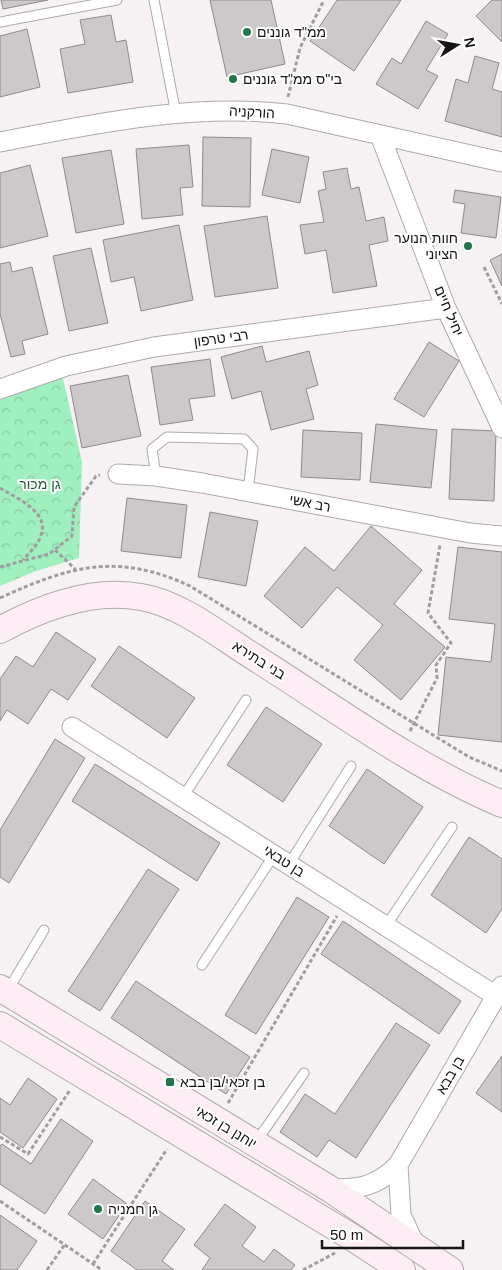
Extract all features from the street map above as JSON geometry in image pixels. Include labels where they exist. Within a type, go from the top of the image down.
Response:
[{"type":"street","name":"הורקניה","points":[[0,142],[128,120],[229,110],[287,114],[502,162]]},
{"type":"street","name":"יחיל חיים","points":[[380,135],[446,308],[502,428]]},
{"type":"street","name":"רבי טרפון","points":[[0,390],[66,366],[154,347],[446,308]]},
{"type":"street","name":"רב אשי","points":[[118,474],[156,476],[248,491],[470,533],[502,536]]},
{"type":"street","name":"בני בתירא","points":[[0,613],[42,593],[77,583],[110,580],[158,588],[203,608],[408,735],[466,769],[502,787]]},
{"type":"street","name":"בני בתירא","points":[[0,630],[35,613],[92,596],[119,595],[154,600],[197,621],[403,752],[502,804]]},
{"type":"street","name":"בן טבאי","points":[[72,727],[386,926],[499,991]]},
{"type":"street","name":"יוחנן בן זכאי","points":[[3,991],[330,1189],[450,1270]]},
{"type":"street","name":"בן בבא","points":[[330,1189],[351,1189],[377,1183],[398,1165],[499,991]]},
{"type":"street","points":[[0,1025],[350,1236],[402,1270]]},
{"type":"street","points":[[398,1165],[401,1215],[416,1246]]},
{"type":"lane","points":[[0,22],[117,0]]},
{"type":"lane","points":[[154,0],[176,115]]},
{"type":"lane","points":[[156,476],[152,449],[167,437],[244,438],[253,450],[248,491]]},
{"type":"lane","points":[[182,797],[246,700]]},
{"type":"lane","points":[[202,965],[351,766]]},
{"type":"lane","points":[[386,926],[452,827]]},
{"type":"lane","points":[[3,991],[44,930]]},
{"type":"lane","points":[[255,1145],[304,1073]]},
{"type":"path","points":[[287,114],[289,94],[300,48],[324,0]]},
{"type":"path","points":[[484,268],[502,304]]},
{"type":"path","points":[[0,567],[49,554],[55,550],[72,536],[74,507],[96,476],[118,474]]},
{"type":"path","points":[[0,488],[35,508],[42,525],[40,538],[23,561]]},
{"type":"path","points":[[408,735],[437,678],[436,665],[451,643],[428,613],[441,538]]},
{"type":"path","points":[[55,550],[75,569]]},
{"type":"path","points":[[218,1122],[346,900]]},
{"type":"path","points":[[0,1137],[28,1154],[81,1074]]},
{"type":"path","points":[[93,1264],[178,1132]]},
{"type":"path","points":[[0,1201],[102,1270]]},
{"type":"path","points":[[303,1270],[337,1252],[350,1236]]},
{"type":"path","points":[[47,1270],[65,1244]]},
{"type":"green space","name":"גן מכור","points":[[62,374],[82,462],[79,558],[36,571],[0,586],[0,397]]},
{"type":"building","points":[[1,0],[48,0],[3,9]]},
{"type":"building","name":"ממ\"ד גוננים","points":[[210,0],[271,0],[285,64],[227,77]]},
{"type":"building","points":[[337,0],[401,0],[354,71],[310,41]]},
{"type":"building","points":[[492,0],[502,0],[502,42],[476,16]]},
{"type":"building","points":[[111,15],[116,42],[126,40],[133,82],[68,93],[60,49],[85,44],[80,20]]},
{"type":"building","points":[[426,21],[448,34],[426,70],[438,76],[418,109],[376,84],[392,58],[401,64]]},
{"type":"building","points":[[27,29],[40,87],[0,97],[0,36]]},
{"type":"building","points":[[475,56],[499,63],[492,89],[502,92],[502,137],[445,121],[456,79],[468,83]]},
{"type":"building","points":[[203,137],[251,138],[250,207],[202,206]]},
{"type":"building","points":[[189,145],[193,187],[180,188],[183,215],[142,219],[136,149]]},
{"type":"building","points":[[272,149],[309,157],[300,203],[262,195]]},
{"type":"building","points":[[111,150],[124,224],[76,233],[62,158]]},
{"type":"building","points":[[30,165],[48,236],[0,248],[0,173]]},
{"type":"building","points":[[347,168],[351,189],[359,187],[366,221],[384,217],[388,241],[369,245],[377,286],[333,293],[326,250],[305,254],[300,225],[324,222],[318,191],[326,189],[323,172]]},
{"type":"building","points":[[455,190],[501,197],[496,238],[461,233],[465,204],[453,202]]},
{"type":"building","points":[[267,216],[278,288],[215,297],[204,226]]},
{"type":"building","points":[[179,225],[193,300],[141,311],[134,277],[111,282],[103,240]]},
{"type":"building","points":[[91,248],[108,323],[69,331],[53,256]]},
{"type":"building","points":[[502,254],[502,286],[490,260]]},
{"type":"building","points":[[10,262],[12,272],[32,267],[48,334],[22,341],[25,354],[11,357],[0,314],[0,264]]},
{"type":"building","points":[[429,342],[459,361],[424,417],[394,399]]},
{"type":"building","points":[[262,346],[266,362],[309,351],[318,385],[306,389],[314,419],[271,430],[261,391],[232,399],[221,357]]},
{"type":"building","points":[[210,359],[215,396],[189,399],[193,420],[160,425],[151,367]]},
{"type":"building","points":[[128,375],[141,436],[82,448],[70,386]]},
{"type":"building","points":[[376,424],[437,430],[431,488],[370,482]]},
{"type":"building","points":[[452,429],[496,431],[494,501],[449,499]]},
{"type":"building","points":[[303,430],[362,433],[360,480],[301,477]]},
{"type":"building","points":[[127,498],[187,505],[181,558],[121,551]]},
{"type":"building","points":[[210,512],[258,521],[246,586],[198,577]]},
{"type":"building","points":[[371,526],[422,570],[394,604],[445,647],[401,700],[354,660],[383,625],[337,587],[302,628],[264,596],[305,547],[334,571]]},
{"type":"building","points":[[458,547],[502,552],[502,742],[438,735],[446,657],[491,662],[495,624],[449,619]]},
{"type":"building","points":[[56,632],[96,659],[68,700],[51,689],[28,724],[7,710],[0,721],[0,679],[16,656],[33,667]]},
{"type":"building","points":[[119,646],[195,698],[167,738],[91,686]]},
{"type":"building","points":[[266,707],[322,744],[283,802],[227,765]]},
{"type":"building","points":[[55,739],[85,758],[9,883],[0,877],[0,830]]},
{"type":"building","points":[[95,764],[220,843],[197,881],[72,801]]},
{"type":"building","points":[[367,769],[423,807],[384,864],[329,826]]},
{"type":"building","points":[[469,837],[502,859],[502,909],[486,933],[431,895]]},
{"type":"building","points":[[148,869],[179,889],[100,1011],[68,991]]},
{"type":"building","points":[[297,897],[329,917],[256,1034],[225,1015]]},
{"type":"building","points":[[343,921],[461,1001],[439,1034],[321,954]]},
{"type":"building","points":[[136,981],[250,1057],[226,1094],[111,1018]]},
{"type":"building","points":[[396,1023],[430,1045],[356,1158],[329,1140],[317,1157],[280,1132],[305,1094],[335,1114]]},
{"type":"building","points":[[502,1056],[502,1112],[476,1093]]},
{"type":"building","points":[[28,1078],[57,1099],[23,1148],[0,1132],[0,1098],[10,1105]]},
{"type":"building","points":[[61,1119],[93,1141],[45,1214],[0,1184],[0,1146],[2,1144],[31,1164]]},
{"type":"building","name":"גן חמניה","points":[[93,1179],[127,1204],[103,1239],[68,1214]]},
{"type":"building","points":[[145,1201],[185,1229],[162,1261],[174,1270],[137,1270],[111,1251]]},
{"type":"building","points":[[225,1204],[256,1227],[242,1246],[264,1262],[274,1249],[295,1265],[291,1270],[202,1270],[210,1258],[194,1245]]},
{"type":"building","points":[[0,1215],[37,1241],[17,1270],[0,1270]]},
{"type":"place","name":"ממ\"ד גוננים","points":[[247,32]]},
{"type":"place","name":"בי\"ס ממ\"ד גוננים","points":[[233,79]]},
{"type":"place","name":"חוות הנוער הציוני","points":[[468,246]]},
{"type":"place","name":"בן זכאי/בן בבא","points":[[170,1082]]},
{"type":"place","name":"גן חמניה","points":[[98,1209]]}]
